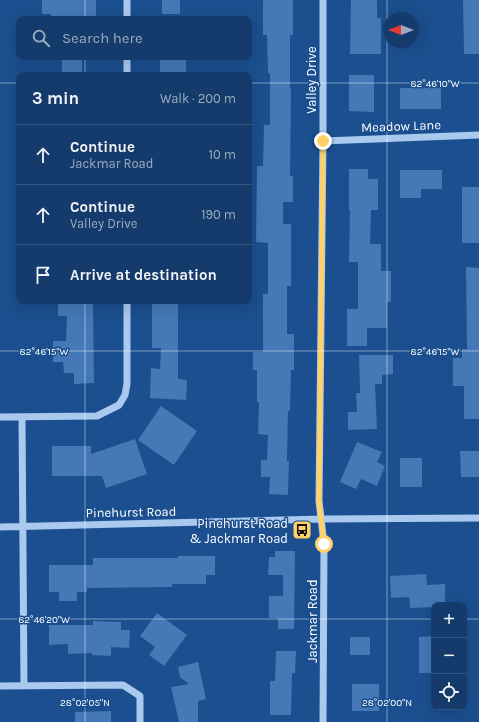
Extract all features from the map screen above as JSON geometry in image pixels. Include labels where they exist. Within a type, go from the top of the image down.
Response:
[{"type":"street","points":[[127,0],[127,16]]},
{"type":"street","name":"Valley Drive","points":[[322,520],[319,501],[323,0]]},
{"type":"street","points":[[127,60],[127,72]]},
{"type":"street","name":"Meadow Lane","points":[[323,141],[479,135]]},
{"type":"street","points":[[0,417],[97,416],[119,405],[125,395],[127,384],[127,304]]},
{"type":"street","points":[[22,417],[24,686]]},
{"type":"street","name":"Pinehurst Road","points":[[0,527],[479,518]]},
{"type":"street","name":"Jackmar Road","points":[[322,520],[324,544],[323,722]]},
{"type":"street","points":[[0,686],[123,685],[140,696],[140,722]]},
{"type":"building","points":[[42,0],[96,0],[96,16],[51,16],[51,14],[42,14]]},
{"type":"building","points":[[162,0],[180,0],[180,14],[162,14]]},
{"type":"building","points":[[263,0],[293,0],[293,35],[290,35],[290,176],[293,176],[293,202],[283,202],[283,224],[291,224],[291,286],[287,286],[287,334],[294,334],[294,370],[291,370],[290,411],[288,411],[288,495],[269,494],[270,477],[261,477],[261,460],[267,460],[268,435],[258,434],[259,402],[257,402],[257,370],[253,370],[253,352],[263,352],[263,294],[268,294],[268,243],[256,242],[257,166],[263,166],[264,125],[270,125],[270,73],[268,73],[267,35],[263,35]]},
{"type":"building","points":[[351,0],[377,0],[377,18],[381,18],[381,54],[350,54]]},
{"type":"building","points":[[463,0],[479,0],[479,54],[464,54]]},
{"type":"building","points":[[62,60],[82,60],[82,72],[62,72]]},
{"type":"building","points":[[160,60],[186,60],[186,72],[160,72]]},
{"type":"building","points":[[349,75],[374,75],[374,112],[349,111]]},
{"type":"building","points":[[400,88],[441,88],[441,109],[400,109]]},
{"type":"building","points":[[349,169],[368,169],[368,179],[378,179],[378,210],[371,210],[370,244],[381,244],[381,271],[391,271],[391,302],[387,302],[387,328],[367,328],[367,346],[347,346],[347,309],[358,309],[358,262],[349,262]]},
{"type":"building","points":[[400,170],[442,170],[442,189],[421,189],[421,198],[400,198]]},
{"type":"building","points":[[462,187],[479,187],[479,243],[462,243]]},
{"type":"building","points":[[466,267],[479,268],[479,419],[464,419],[464,386],[453,386],[453,358],[462,358],[462,349],[467,349]]},
{"type":"building","points":[[58,304],[93,304],[94,383],[74,384],[74,373],[64,373],[63,362],[53,362],[53,341],[66,341],[67,316],[58,316]]},
{"type":"building","points":[[152,304],[178,304],[178,379],[187,380],[186,400],[150,398],[151,368],[160,369],[161,348],[152,348]]},
{"type":"building","points":[[359,355],[393,355],[393,374],[382,375],[382,384],[375,384],[377,429],[348,430],[348,412],[357,412],[356,393],[360,393]]},
{"type":"building","points":[[161,406],[197,431],[174,465],[138,440]]},
{"type":"building","points":[[135,439],[147,474],[106,488],[102,476],[52,476],[52,446],[91,446],[91,454]]},
{"type":"building","points":[[357,442],[382,452],[377,462],[385,466],[377,486],[361,479],[356,489],[340,482]]},
{"type":"building","points":[[460,451],[479,451],[479,477],[461,477]]},
{"type":"building","points":[[400,458],[422,458],[422,487],[400,487]]},
{"type":"building","points":[[275,551],[295,551],[294,629],[278,629],[278,618],[269,618],[269,596],[283,596],[283,575],[268,575],[269,557],[275,557]]},
{"type":"building","points":[[178,556],[215,556],[215,575],[206,575],[206,584],[172,584],[172,587],[87,588],[87,592],[77,592],[77,601],[59,601],[59,592],[49,592],[49,565],[93,565],[93,558],[178,558]]},
{"type":"building","points":[[426,574],[427,585],[445,584],[445,602],[431,602],[431,607],[410,608],[409,597],[391,598],[390,576]]},
{"type":"building","points":[[157,613],[187,635],[164,666],[149,655],[155,647],[140,636]]},
{"type":"building","points":[[93,621],[121,622],[121,630],[130,630],[129,648],[111,647],[111,656],[92,655],[92,653],[68,654],[68,644],[49,645],[49,625],[93,625]]},
{"type":"building","points":[[431,636],[431,673],[419,673],[419,637]]},
{"type":"building","points":[[350,637],[370,637],[370,655],[350,655]]},
{"type":"building","points":[[276,651],[296,651],[295,673],[292,673],[291,715],[270,715],[270,681],[275,681]]},
{"type":"building","points":[[198,662],[206,699],[198,701],[198,722],[179,722],[171,687],[189,684],[180,677],[178,667]]},
{"type":"building","points":[[352,684],[379,684],[379,711],[352,711]]},
{"type":"building","points":[[111,711],[111,722],[75,722],[75,712]]},
{"type":"place","name":"Pinehurst Road & Jackmar Road","points":[[302,530]]},
{"type":"route","points":[[323,141],[319,501],[324,544]]}]
